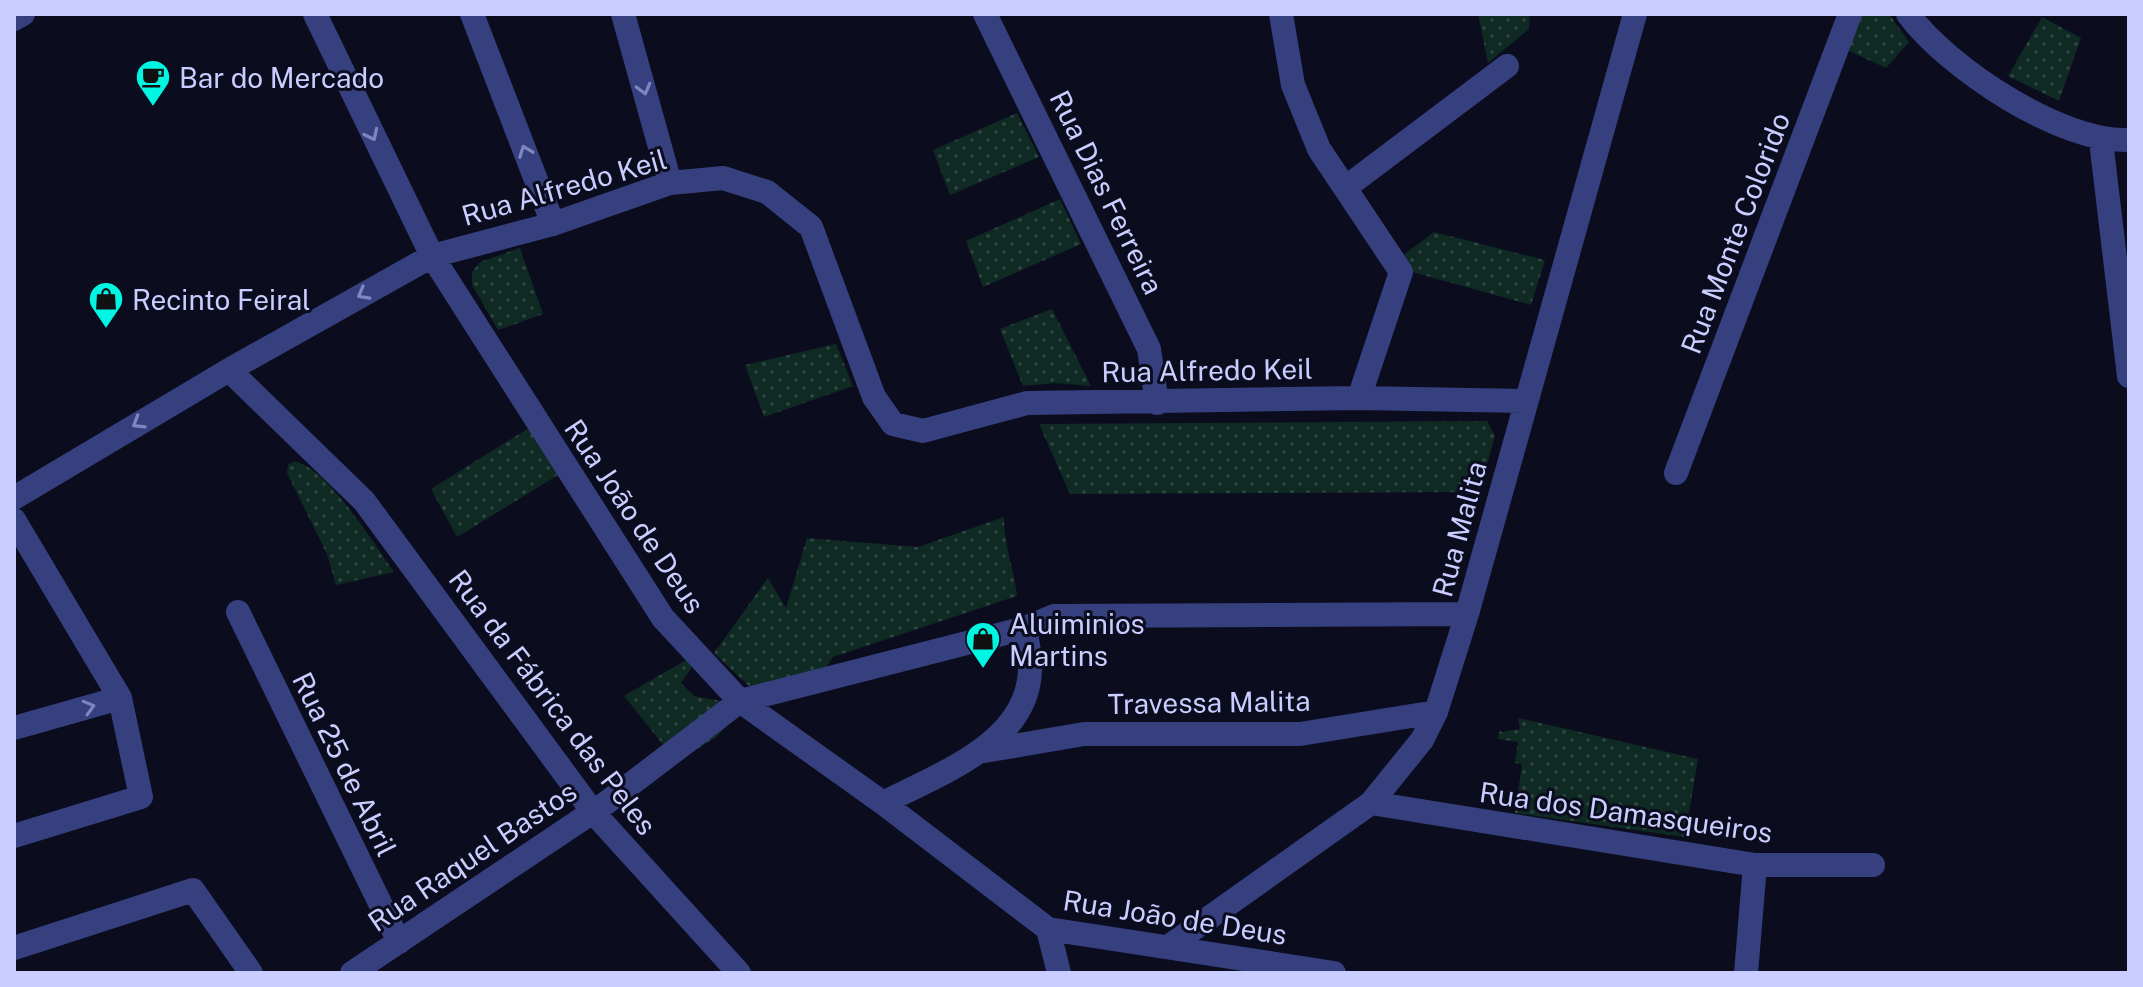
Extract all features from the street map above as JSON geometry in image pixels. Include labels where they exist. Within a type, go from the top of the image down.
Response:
[{"type":"street","points":[[14,19],[23,14]]},
{"type":"street","name":"Rua João de Deus","points":[[315,14],[432,256],[663,618],[740,701],[883,803],[1048,929],[1334,973]]},
{"type":"street","points":[[472,14],[553,224]]},
{"type":"street","points":[[623,14],[670,183]]},
{"type":"street","name":"Rua Dias Ferreira","points":[[985,14],[1149,349],[1157,403]]},
{"type":"street","points":[[1281,14],[1293,85],[1319,149],[1401,272],[1359,398]]},
{"type":"street","name":"Rua Malita","points":[[1168,947],[1371,803],[1422,740],[1436,712],[1467,614],[1635,14]]},
{"type":"street","name":"Rua Monte Colorido","points":[[1676,473],[1850,14]]},
{"type":"street","points":[[1908,14],[1952,63],[2017,101],[2101,141],[2129,140]]},
{"type":"street","points":[[1345,188],[1507,66]]},
{"type":"street","points":[[2101,141],[2129,376]]},
{"type":"street","name":"Rua Alfredo Keil","points":[[14,498],[229,370],[432,256],[553,224],[670,183],[723,178],[767,192],[811,227],[874,397],[893,424],[923,431],[1027,403],[1359,398],[1525,401]]},
{"type":"street","name":"Rua da Fábrica das Peles","points":[[229,370],[364,501],[593,812],[739,973]]},
{"type":"street","points":[[14,520],[120,698],[141,797],[14,836]]},
{"type":"street","name":"Rua 25 de Abril","points":[[238,612],[399,942]]},
{"type":"street","points":[[740,701],[1025,628],[1054,616],[1467,614]]},
{"type":"street","name":"Travessa Malita","points":[[984,751],[1008,724],[1026,692],[1031,667],[1025,628]]},
{"type":"street","points":[[14,728],[120,698]]},
{"type":"street","name":"Rua Raquel Bastos","points":[[363,970],[399,942],[593,812],[740,701]]},
{"type":"street","name":"Travessa Malita","points":[[883,803],[984,751],[1084,734],[1300,734],[1436,712]]},
{"type":"street","name":"Rua dos Damasqueiros","points":[[1371,803],[1755,865],[1873,865]]},
{"type":"street","points":[[1746,973],[1755,865]]},
{"type":"street","points":[[14,948],[193,890],[251,973]]},
{"type":"street","points":[[1048,929],[1059,973]]},
{"type":"green space","points":[[1478,14],[1530,14],[1529,29],[1488,63]]},
{"type":"green space","points":[[1858,14],[1889,14],[1909,42],[1886,68],[1845,49]]},
{"type":"green space","points":[[2042,17],[2081,38],[2059,101],[2008,76]]},
{"type":"green space","points":[[1017,113],[1039,157],[950,195],[933,150]]},
{"type":"green space","points":[[1060,199],[1081,244],[983,287],[966,241]]},
{"type":"green space","points":[[1434,232],[1545,260],[1531,305],[1412,272],[1402,256]]},
{"type":"green space","points":[[520,248],[543,314],[498,330],[472,285],[472,272],[480,262]]},
{"type":"green space","points":[[1052,309],[1091,386],[1055,383],[1023,386],[1000,329]]},
{"type":"green space","points":[[836,344],[853,386],[764,417],[745,365]]},
{"type":"green space","points":[[1487,421],[1495,436],[1479,492],[1070,494],[1039,424]]},
{"type":"green space","points":[[529,428],[558,475],[457,537],[431,489]]},
{"type":"green space","points":[[294,461],[321,477],[335,492],[394,572],[336,585],[327,554],[287,473],[288,465]]},
{"type":"green space","points":[[1004,517],[1017,596],[833,657],[820,676],[751,688],[714,653],[768,578],[786,608],[807,538],[918,547]]},
{"type":"green space","points":[[686,660],[692,667],[681,683],[694,696],[721,701],[733,720],[715,738],[677,762],[624,696]]},
{"type":"green space","points":[[1518,718],[1698,759],[1685,837],[1515,813],[1522,764],[1515,763],[1518,742],[1498,739],[1500,730],[1520,729]]},
{"type":"place","name":"Bar do Mercado","points":[[153,108]]},
{"type":"place","name":"Recinto Feiral","points":[[106,330]]},
{"type":"place","name":"Aluiminios Martins","points":[[983,670]]}]
